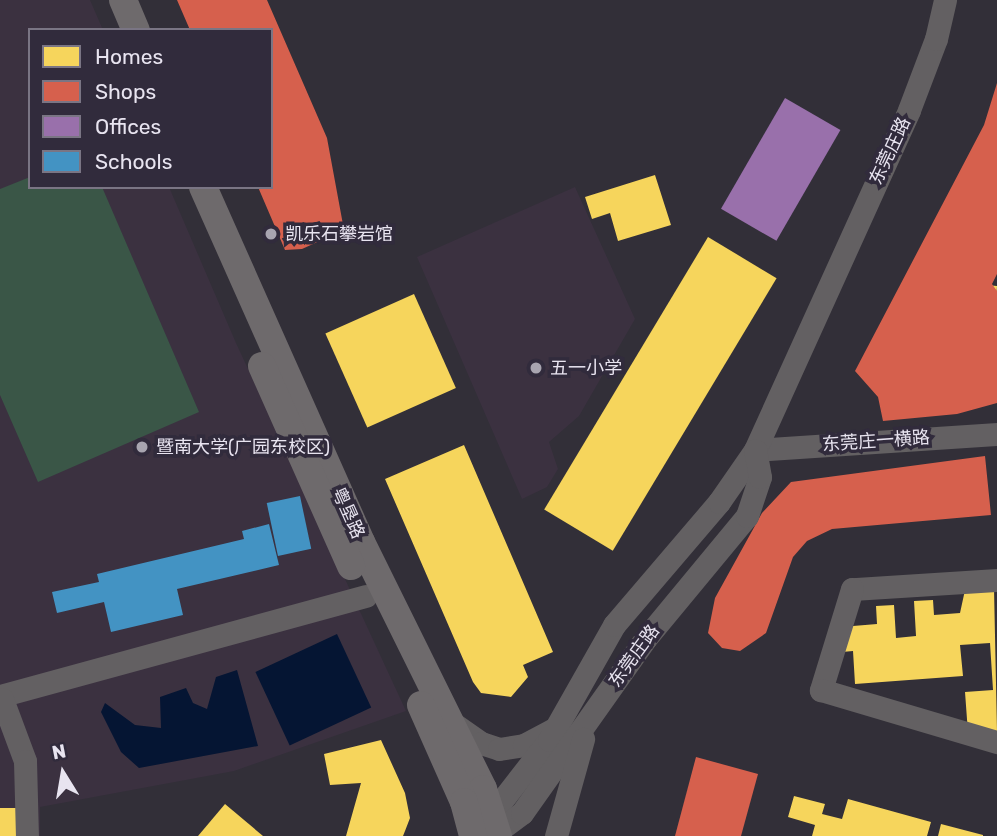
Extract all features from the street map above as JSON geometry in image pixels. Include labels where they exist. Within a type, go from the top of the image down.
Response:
[{"type":"main road","points":[[103,0],[115,28]]},
{"type":"main road","points":[[123,0],[135,28]]},
{"type":"main road","name":"粤垦路","points":[[185,189],[366,596],[429,722],[464,802],[485,831]]},
{"type":"main road","name":"粤垦路","points":[[204,189],[361,542],[450,721],[485,831]]},
{"type":"street","name":"东莞庄路","points":[[485,831],[558,727],[614,625],[719,502],[755,450],[909,110],[945,0]]},
{"type":"street","name":"东莞庄一横路","points":[[755,450],[997,434]]},
{"type":"street","name":"东莞庄路","points":[[485,831],[522,813],[646,638],[747,516],[760,477],[755,450]]},
{"type":"street","points":[[997,580],[852,589],[821,690],[997,742]]},
{"type":"street","points":[[27,836],[25,761],[1,697],[366,596]]},
{"type":"street","points":[[556,836],[589,720]]},
{"type":"street","points":[[450,721],[473,739],[499,748],[524,746],[558,727]]},
{"type":"shaded area","name":"暨南大学(广园东校区)","points":[[0,0],[90,0],[102,28],[28,28],[28,189],[170,189],[236,343],[406,711],[234,771],[40,807],[40,836],[0,836]]},
{"type":"shaded area","name":"五一小学","points":[[575,187],[635,319],[579,416],[549,442],[558,469],[547,487],[522,499],[417,257]]},
{"type":"green space","points":[[28,178],[28,189],[103,189],[199,412],[38,482],[0,395],[0,189]]},
{"type":"water","points":[[337,634],[371,707],[290,745],[255,672]]},
{"type":"water","points":[[237,670],[258,746],[139,768],[121,752],[101,712],[105,703],[135,725],[161,728],[160,697],[186,688],[193,703],[207,709],[216,677]]},
{"type":"building: Homes","points":[[655,175],[671,225],[618,241],[610,213],[592,219],[585,197]]},
{"type":"building: Homes","points":[[708,237],[777,278],[613,551],[544,510]]},
{"type":"building: Homes","points":[[980,267],[986,285],[997,286],[993,353],[997,356],[986,375],[972,365],[962,375],[944,370],[949,360],[922,346],[915,349],[905,332],[917,308],[912,303],[930,284],[930,273]]},
{"type":"building: Homes","points":[[414,294],[456,388],[367,428],[325,333]]},
{"type":"building: Homes","points":[[464,445],[553,652],[523,665],[528,677],[511,697],[481,693],[473,682],[385,479]]},
{"type":"building: Homes","points":[[994,588],[997,731],[968,733],[965,692],[993,690],[990,643],[960,645],[963,676],[855,684],[853,651],[842,652],[841,627],[877,624],[876,606],[894,605],[896,638],[916,636],[914,601],[933,600],[934,615],[960,613],[965,590]]},
{"type":"building: Homes","points":[[381,740],[405,793],[410,818],[403,836],[346,836],[361,783],[330,785],[324,754]]},
{"type":"building: Homes","points":[[794,796],[825,804],[822,814],[842,819],[848,799],[931,822],[927,836],[812,836],[815,825],[788,817]]},
{"type":"building: Homes","points":[[225,804],[263,836],[198,836]]},
{"type":"building: Homes","points":[[0,808],[20,808],[20,836],[0,836]]},
{"type":"building: Homes","points":[[941,824],[983,835],[983,836],[938,836]]},
{"type":"building: Shops","points":[[177,0],[267,0],[327,138],[344,230],[302,249],[285,250],[259,189],[273,189],[273,28],[189,28]]},
{"type":"building: Shops","points":[[997,83],[997,274],[992,284],[997,291],[997,403],[957,414],[883,421],[878,397],[855,371],[984,125]]},
{"type":"building: Shops","points":[[985,456],[991,515],[832,529],[807,541],[793,557],[766,633],[740,651],[722,648],[708,633],[715,598],[762,513],[791,482]]},
{"type":"building: Shops","points":[[696,757],[758,774],[741,836],[675,836]]},
{"type":"building: Offices","points":[[785,98],[840,130],[776,241],[721,209]]},
{"type":"building: Schools","points":[[300,496],[311,549],[278,556],[267,503]]},
{"type":"building: Schools","points":[[269,524],[279,565],[177,589],[183,615],[111,632],[104,602],[57,613],[52,592],[99,582],[97,574],[244,539],[242,531]]},
{"type":"place","name":"凯乐石攀岩馆","points":[[271,234]]},
{"type":"place","name":"五一小学","points":[[536,368]]},
{"type":"place","name":"暨南大学(广园东校区)","points":[[142,447]]}]
